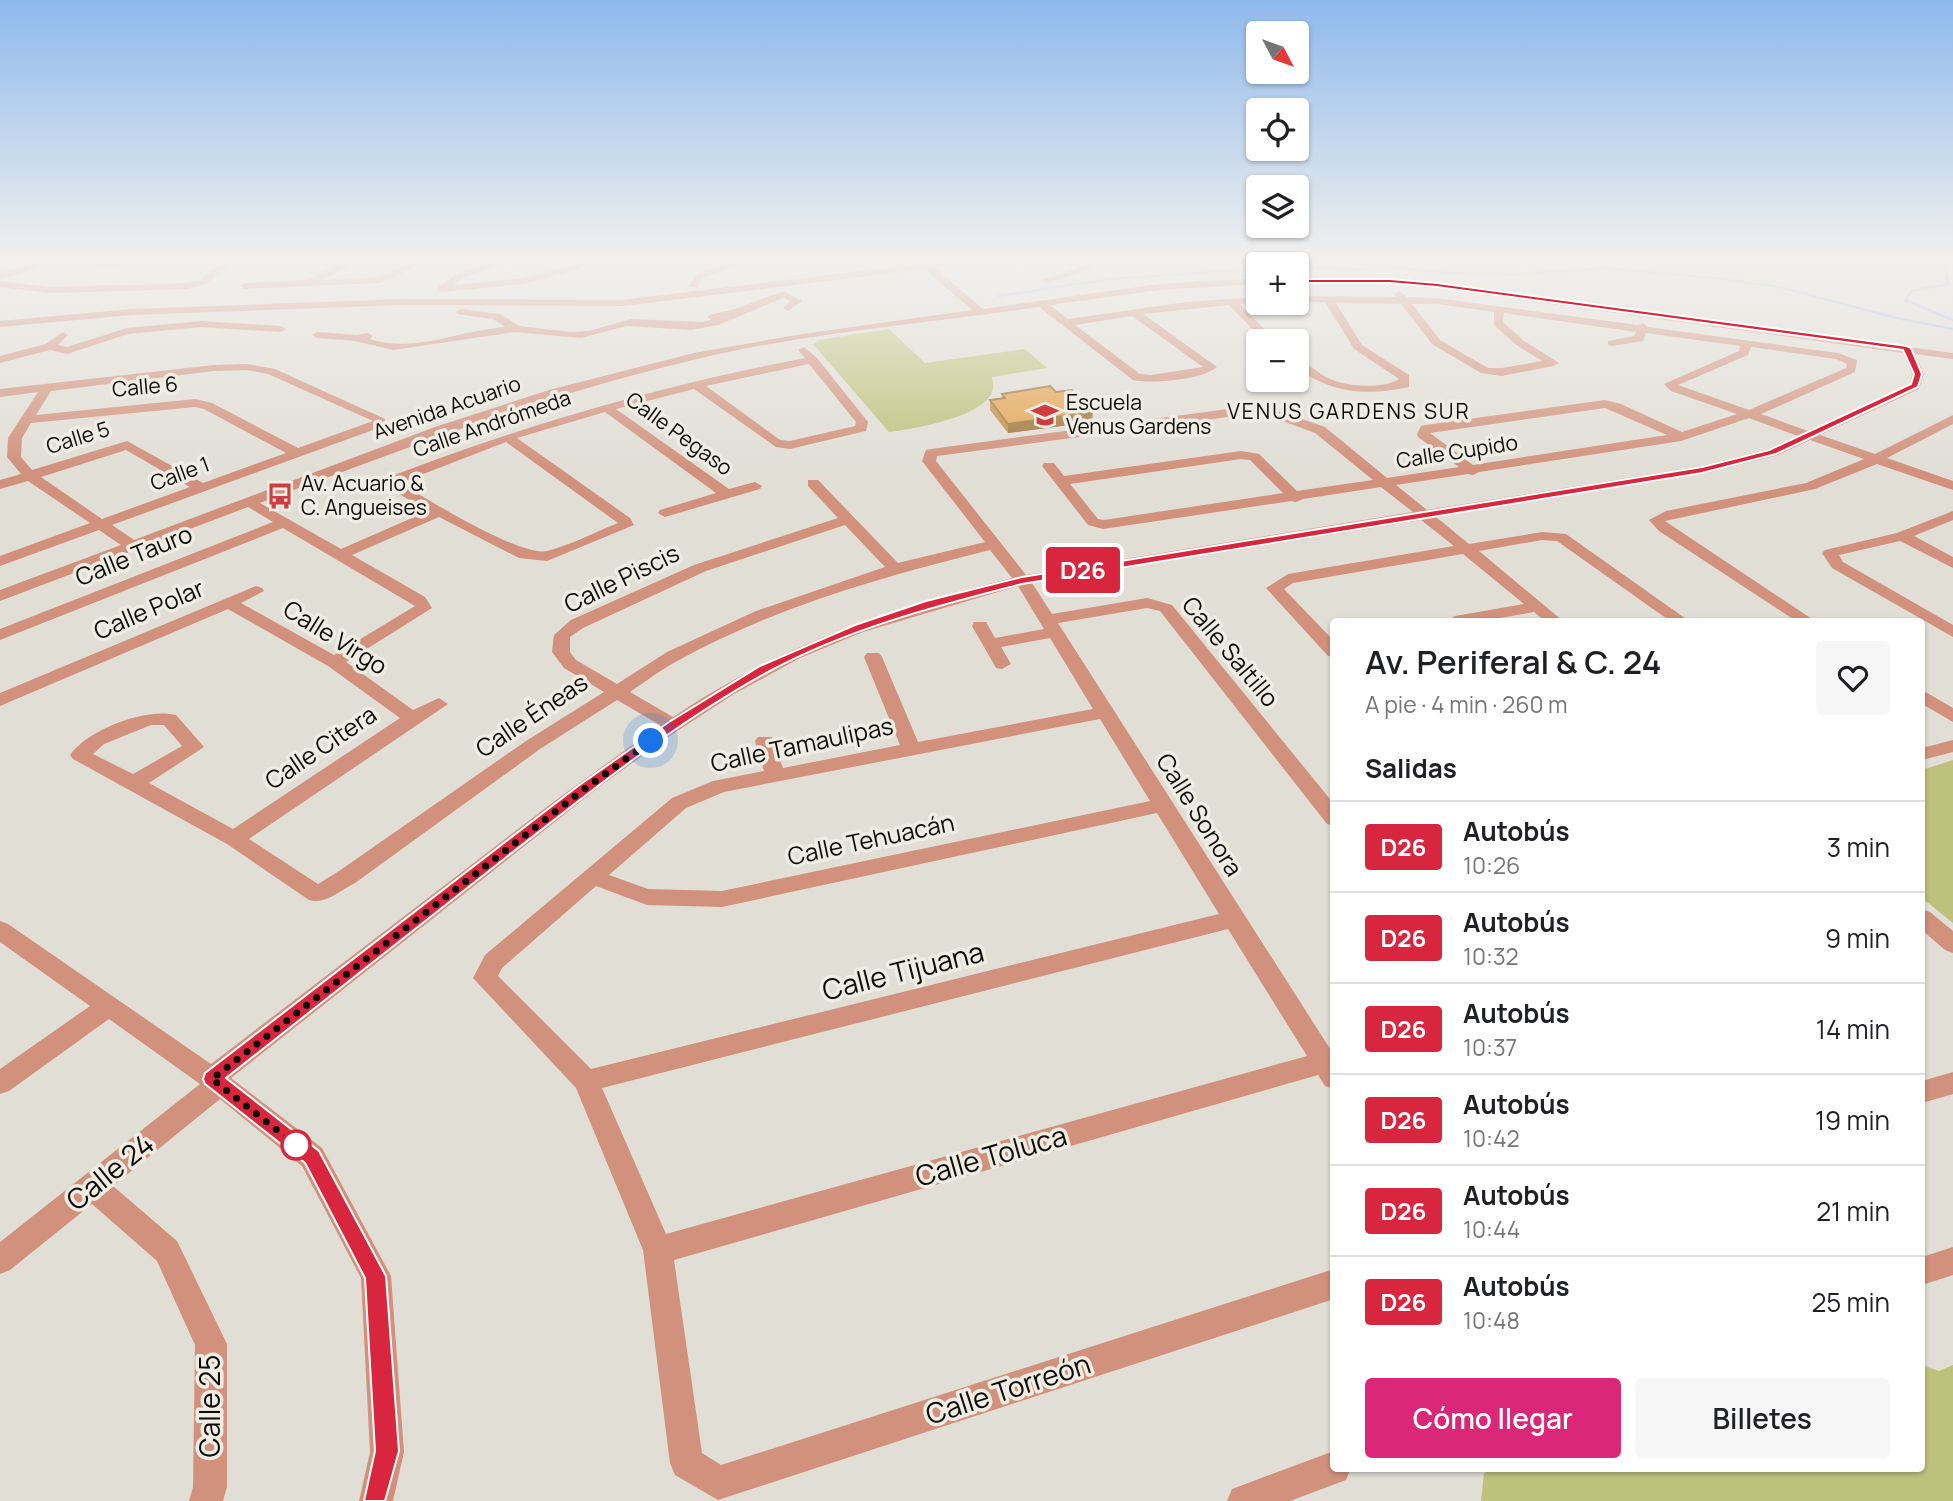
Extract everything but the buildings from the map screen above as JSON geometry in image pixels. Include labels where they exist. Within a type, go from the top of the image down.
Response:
[{"type":"street","points":[[0,336],[18,331]]},
{"type":"street","points":[[50,346],[67,351],[127,331]]},
{"type":"street","points":[[357,338],[372,345],[393,346],[501,331]]},
{"type":"street","points":[[545,331],[588,334],[597,331]]},
{"type":"street","name":"Avenida Acuario","points":[[0,596],[440,430],[554,393],[694,356],[845,331]]},
{"type":"street","points":[[1076,331],[1137,377],[1151,379],[1211,367],[1160,331]]},
{"type":"street","points":[[1309,372],[1320,381],[1357,389],[1405,384],[1405,378],[1358,347],[1348,331]]},
{"type":"street","points":[[1427,331],[1436,342],[1485,371],[1553,363],[1519,342],[1507,331]]},
{"type":"street","points":[[1612,343],[1639,339],[1642,331]]},
{"type":"street","points":[[1658,331],[1746,343],[1744,353],[1670,384],[1953,486]]},
{"type":"street","points":[[1779,331],[1953,356]]},
{"type":"street","points":[[317,335],[357,338],[378,333]]},
{"type":"street","points":[[0,360],[50,346],[63,335]]},
{"type":"street","points":[[695,384],[776,443],[789,445],[861,428],[862,422],[796,338]]},
{"type":"street","name":"Calle Cupido","points":[[1049,466],[1093,522],[1103,525],[1296,498],[1681,437],[1750,414],[1851,370],[1853,362],[1848,358],[1746,343]]},
{"type":"street","name":"Calle 24","points":[[0,1260],[216,1081],[572,798],[673,725],[765,669],[859,627],[930,604],[1022,580],[1702,470],[1773,452],[1915,386],[1918,374],[1907,348]]},
{"type":"street","name":"Calle Andrómeda","points":[[506,437],[627,525],[547,556],[524,555],[439,512],[389,482],[506,437],[695,384],[813,360]]},
{"type":"street","name":"Calle 1","points":[[0,561],[380,424],[379,419],[261,368],[214,368],[47,387]]},
{"type":"street","points":[[0,393],[47,387]]},
{"type":"street","points":[[47,387],[15,438],[14,457],[29,475],[132,546]]},
{"type":"street","name":"Calle 6","points":[[25,420],[195,402],[208,406],[299,454]]},
{"type":"street","points":[[1473,471],[1423,434],[1426,429],[1605,404],[1681,437]]},
{"type":"street","name":"Calle Pegaso","points":[[607,408],[726,494]]},
{"type":"street","name":"Calle Sonora","points":[[1329,1070],[1022,580],[929,461],[931,453],[1235,412],[1254,412],[1282,415],[1313,427],[1386,484]]},
{"type":"street","points":[[1802,618],[1664,528],[1656,520],[1666,515],[1810,486],[1876,459],[1953,419]]},
{"type":"street","name":"Calle 5","points":[[0,485],[127,446],[202,488]]},
{"type":"street","points":[[1061,481],[1241,455],[1254,457],[1296,498]]},
{"type":"street","points":[[813,482],[895,569]]},
{"type":"street","points":[[1386,484],[1551,618]]},
{"type":"street","name":"Calle Pegaso","points":[[664,513],[755,486]]},
{"type":"street","points":[[249,502],[419,600],[424,608],[334,662]]},
{"type":"street","points":[[341,554],[439,512]]},
{"type":"street","points":[[1953,514],[1902,536],[1830,553],[1837,565],[1953,632]]},
{"type":"street","name":"Calle Piscis","points":[[673,725],[570,664],[561,652],[562,635],[577,624],[700,568],[847,520]]},
{"type":"street","name":"Calle Tauro","points":[[0,635],[285,522]]},
{"type":"street","points":[[1330,648],[1274,587],[1288,579],[1542,536],[1562,537],[1677,618]]},
{"type":"street","points":[[1902,536],[1953,564]]},
{"type":"street","name":"Calle Éneas","points":[[134,783],[194,747],[169,719],[148,719],[97,740],[80,755],[234,839],[317,894],[347,877],[533,745],[673,656],[762,615],[895,569],[995,544]]},
{"type":"street","name":"Calle Polar","points":[[0,700],[256,590]]},
{"type":"street","name":"Calle Virgo","points":[[229,603],[334,662],[412,718]]},
{"type":"street","name":"Calle Saltillo","points":[[991,644],[1050,626],[1147,603],[1166,608],[1330,814]]},
{"type":"street","points":[[1473,618],[1538,607]]},
{"type":"street","points":[[980,626],[1002,664]]},
{"type":"street","name":"Calle Tamaulipas","points":[[873,657],[911,748]]},
{"type":"street","points":[[1925,697],[1953,716]]},
{"type":"street","name":"Calle Citera","points":[[234,839],[412,718],[439,704]]},
{"type":"street","name":"Calle Tamaulipas","points":[[586,1081],[485,978],[494,962],[679,803],[720,786],[775,774],[1103,713]]},
{"type":"street","points":[[765,741],[775,774]]},
{"type":"street","points":[[1925,753],[1953,746]]},
{"type":"street","name":"Calle Tehuacán","points":[[593,877],[647,897],[722,899],[1162,805]]},
{"type":"street","name":"Calle Tijuana","points":[[586,1081],[1234,919]]},
{"type":"street","points":[[1925,921],[1953,944]]},
{"type":"street","points":[[0,930],[216,1081],[312,1157],[376,1276],[387,1451],[376,1501]]},
{"type":"street","points":[[0,1083],[110,1006]]},
{"type":"street","name":"Calle Toluca","points":[[658,1250],[1329,1070]]},
{"type":"street","points":[[586,1081],[658,1250]]},
{"type":"street","points":[[1925,1091],[1953,1083]]},
{"type":"street","name":"Calle 25","points":[[92,1186],[167,1251],[211,1344],[210,1487],[206,1501]]},
{"type":"street","name":"Calle Torreón","points":[[658,1250],[687,1463],[718,1483],[1330,1285]]},
{"type":"street","points":[[1925,1270],[1953,1261]]},
{"type":"street","points":[[1244,1501],[1330,1469]]},
{"type":"green space","points":[[891,331],[925,363],[1025,349],[1047,368],[992,377],[993,388],[988,398],[978,407],[948,420],[889,432],[813,344],[819,340]]},
{"type":"green space","points":[[1953,760],[1953,923],[1925,900],[1925,769]]},
{"type":"green space","points":[[1953,1365],[1953,1501],[1481,1501],[1484,1473],[1925,1472],[1925,1366],[1939,1371]]},
{"type":"bus line","name":"D26","points":[[376,1501],[387,1451],[376,1276],[312,1157],[212,1079],[583,790],[673,725],[765,669],[859,627],[930,604],[1022,580],[1702,470],[1773,452],[1915,386],[1918,374],[1907,348],[1781,331]]},
{"type":"place","name":"Escuela Venus Gardens","points":[[1045,415]]},
{"type":"place","name":"Av. Acuario & C. Angueises","points":[[280,496]]},
{"type":"district","name":"VENUS GARDENS SUR","points":[[1349,412]]},
{"type":"route","points":[[296,1145],[212,1079],[583,790],[651,741]]}]
